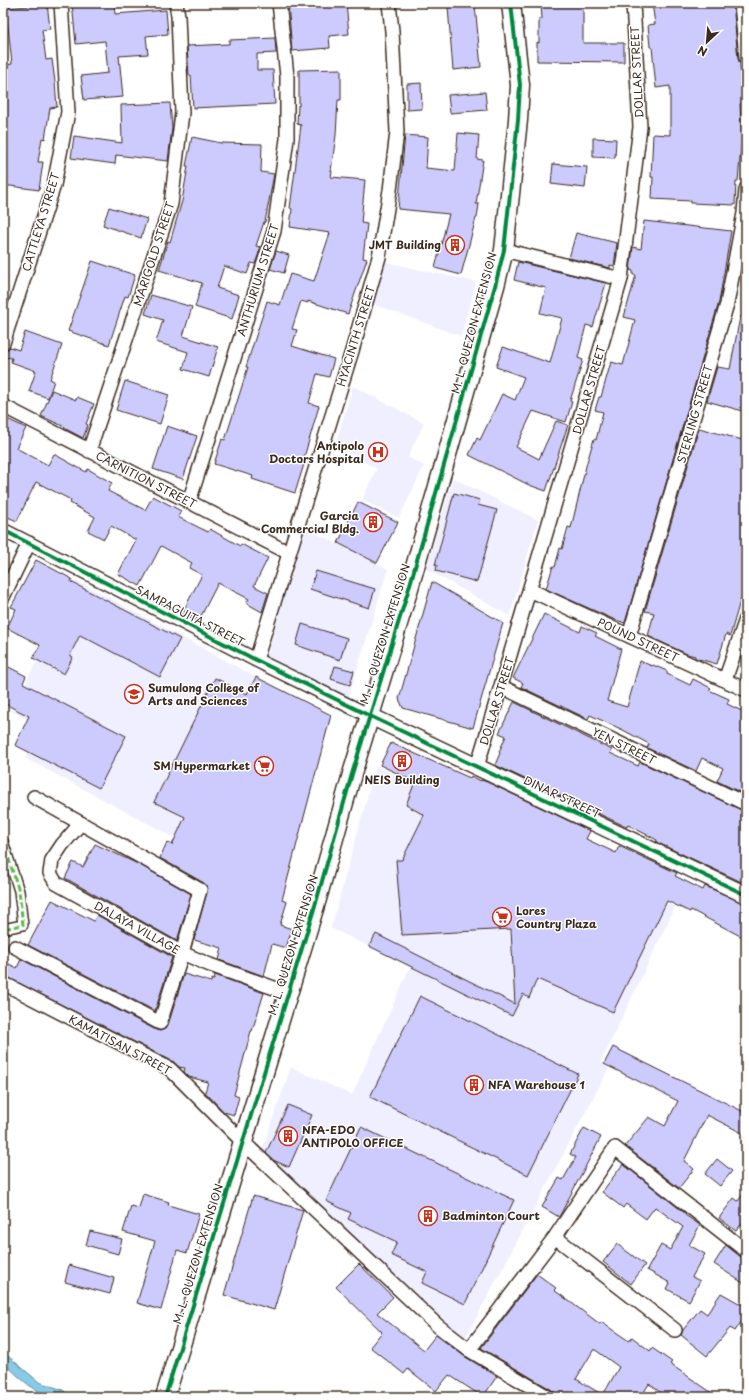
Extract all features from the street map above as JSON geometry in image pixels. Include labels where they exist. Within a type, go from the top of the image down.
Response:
[{"type":"main road","name":"M. L. QUEZON EXTENSION","points":[[165,1397],[409,588],[504,250],[518,120],[520,85],[511,3]]},
{"type":"street","name":"CATTLEYA STREET","points":[[3,343],[54,186],[68,112],[61,3]]},
{"type":"street","name":"MARIGOLD STREET","points":[[90,451],[171,204],[182,113],[178,16],[176,3]]},
{"type":"street","name":"ANTHURIUM STREET","points":[[189,502],[274,231],[287,140],[287,76],[279,3]]},
{"type":"street","name":"HYACINTH STREET","points":[[256,660],[352,352],[379,257],[390,190],[397,132],[392,31],[389,3]]},
{"type":"street","name":"DOLLAR STREET","points":[[477,767],[502,688],[621,279],[640,128],[633,3]]},
{"type":"street","points":[[741,3],[746,58]]},
{"type":"street","name":"STERLING STREET","points":[[629,636],[727,304],[744,213],[746,189]]},
{"type":"street","points":[[504,250],[621,279]]},
{"type":"street","name":"CARNITION STREET","points":[[3,406],[289,554]]},
{"type":"street","name":"SAMPAGUITA STREET","points":[[3,530],[256,660],[370,716]]},
{"type":"street","points":[[3,597],[29,543]]},
{"type":"street","name":"POUND STREET","points":[[530,590],[746,690]]},
{"type":"street","points":[[725,680],[746,618]]},
{"type":"street","name":"YEN STREET","points":[[502,688],[746,804]]},
{"type":"street","name":"DINAR STREET","points":[[370,716],[746,895]]},
{"type":"street","points":[[15,947],[160,1023],[200,890],[34,797]]},
{"type":"street","name":"DALAYA VILLAGE","points":[[81,823],[62,845],[52,860],[50,873],[56,883],[182,953],[210,965],[288,993]]},
{"type":"street","points":[[3,841],[19,891],[23,925],[3,929]]},
{"type":"street","name":"KAMATISAN STREET","points":[[3,983],[170,1070],[242,1141],[438,1326],[469,1350],[548,1397]]},
{"type":"street","points":[[469,1350],[555,1237],[615,1148],[746,1251]]},
{"type":"street","points":[[555,1237],[675,1330]]},
{"type":"shaded area","points":[[385,262],[476,282],[461,336],[372,304]]},
{"type":"shaded area","name":"Antipolo Doctors Hospital","points":[[353,386],[424,423],[408,457],[424,466],[399,518],[362,500],[377,469],[335,446]]},
{"type":"shaded area","points":[[453,478],[538,520],[510,616],[426,569]]},
{"type":"shaded area","points":[[304,527],[388,569],[348,699],[266,658]]},
{"type":"shaded area","name":"Sumulong College of Arts and Sciences","points":[[76,580],[256,677],[175,838],[25,758],[41,727],[12,711]]},
{"type":"shaded area","points":[[376,766],[675,907],[601,1062],[609,1068],[464,1341],[261,1153],[291,1067],[352,1095],[410,967],[331,928]]},
{"type":"water","points":[[3,1352],[39,1382],[63,1390],[70,1397],[48,1394],[32,1387],[3,1362]]},
{"type":"building","points":[[27,3],[47,3],[50,29],[42,30],[46,60],[52,59],[57,107],[50,108],[45,139],[42,138],[38,162],[43,162],[39,190],[3,185],[3,148],[5,133],[3,132],[3,120],[7,94],[3,94],[3,68],[5,68],[5,65],[12,64],[6,8],[28,6]]},
{"type":"building","points":[[72,3],[114,3],[115,14],[166,10],[168,34],[146,36],[148,54],[119,56],[123,97],[84,100],[81,76],[108,73],[105,41],[76,44]]},
{"type":"building","points":[[288,3],[346,3],[349,34],[329,36],[330,48],[292,51]]},
{"type":"building","points":[[472,3],[473,6],[475,5],[481,67],[453,70],[448,7],[454,7],[454,4]]},
{"type":"building","points":[[541,3],[583,3],[583,43],[624,43],[624,62],[537,61],[539,19],[542,19]]},
{"type":"building","points":[[652,3],[733,3],[743,104],[740,104],[742,136],[738,181],[736,181],[735,205],[652,199],[653,177],[651,177],[653,134],[670,135],[670,86],[656,88],[648,25],[655,24]]},
{"type":"building","points":[[275,38],[276,53],[257,54],[257,70],[273,70],[275,104],[193,108],[187,46],[229,44],[229,40]]},
{"type":"building","points":[[341,69],[341,100],[338,100],[331,177],[365,180],[361,223],[367,224],[363,258],[367,259],[348,314],[308,301],[308,303],[301,301],[292,329],[297,330],[292,346],[334,359],[329,377],[317,374],[309,403],[319,406],[295,493],[252,479],[253,476],[214,464],[222,439],[225,440],[267,301],[280,305],[290,274],[314,281],[330,233],[290,227],[292,209],[290,208],[301,125],[297,124],[298,105],[299,106],[299,70]]},
{"type":"building","points":[[421,83],[422,109],[407,110],[407,84]]},
{"type":"building","points":[[485,92],[487,110],[450,113],[448,95]]},
{"type":"building","points":[[170,103],[172,128],[168,161],[116,155],[115,164],[71,158],[74,136],[122,143],[121,105]]},
{"type":"building","points":[[458,133],[479,135],[477,159],[483,160],[476,204],[479,204],[477,218],[461,275],[435,268],[449,214],[398,209],[405,135],[428,137],[426,168],[455,171]]},
{"type":"building","points":[[192,137],[221,143],[262,144],[261,172],[274,174],[265,222],[256,246],[261,247],[255,264],[251,263],[247,274],[224,266],[217,288],[239,295],[232,319],[195,307],[202,283],[159,270],[168,241],[170,242],[182,201],[188,166],[186,166]]},
{"type":"building","points":[[593,138],[616,139],[615,158],[593,157]]},
{"type":"building","points":[[553,164],[587,167],[585,188],[551,184]]},
{"type":"building","points":[[109,207],[147,219],[141,238],[103,225]]},
{"type":"building","points":[[644,221],[731,231],[719,302],[625,623],[546,589],[553,566],[555,567],[560,548],[562,549],[568,527],[571,528],[587,462],[594,439],[596,440],[603,412],[595,410],[599,397],[601,397],[611,362],[623,365],[635,320],[624,317],[636,275],[633,275],[633,271],[630,270],[633,247],[641,249]]},
{"type":"building","points":[[576,233],[617,243],[614,266],[610,265],[610,268],[569,258]]},
{"type":"building","points":[[276,251],[289,255],[284,273],[270,269]]},
{"type":"building","points":[[92,261],[135,275],[128,297],[125,296],[109,345],[68,331]]},
{"type":"building","points":[[518,262],[606,283],[593,327],[586,325],[578,358],[583,360],[570,401],[572,402],[566,422],[533,411],[516,447],[539,459],[556,421],[568,425],[546,491],[529,485],[469,455],[477,438],[480,440],[502,394],[515,400],[524,377],[496,367],[503,347],[550,363],[562,318],[540,313],[546,288],[514,280]]},
{"type":"building","points":[[151,295],[192,307],[183,336],[218,347],[209,377],[183,369],[188,352],[156,342],[163,320],[145,314]]},
{"type":"building","points":[[740,317],[746,317],[746,412],[707,401],[717,367],[730,369]]},
{"type":"building","points":[[25,332],[62,345],[50,379],[54,381],[48,398],[29,391],[36,371],[11,362],[12,358],[3,357],[3,351],[10,347],[19,350]]},
{"type":"building","points":[[125,381],[169,395],[160,424],[116,410]]},
{"type":"building","points":[[52,390],[76,400],[77,397],[94,404],[86,424],[88,425],[83,438],[64,428],[65,427],[41,416]]},
{"type":"building","points":[[3,417],[26,428],[16,448],[48,465],[54,454],[86,472],[88,469],[112,483],[108,491],[145,510],[153,496],[181,511],[178,517],[208,532],[210,529],[240,546],[241,544],[268,558],[254,586],[268,593],[262,612],[246,603],[249,599],[218,583],[199,620],[183,611],[202,575],[189,568],[192,563],[161,546],[140,586],[118,574],[136,540],[111,526],[104,539],[88,531],[95,517],[70,503],[71,500],[36,482],[17,521],[3,515]]},
{"type":"building","points":[[167,426],[197,436],[183,479],[153,469]]},
{"type":"building","points":[[699,428],[746,441],[746,592],[743,591],[730,636],[726,634],[717,664],[695,658],[695,656],[687,654],[648,636],[654,613],[645,611]]},
{"type":"building","points":[[454,493],[480,500],[478,505],[497,510],[477,582],[436,571],[437,565],[435,565]]},
{"type":"building","points":[[358,502],[398,522],[377,563],[338,543]]},
{"type":"building","points":[[36,560],[72,579],[71,582],[180,639],[160,677],[80,635],[70,655],[73,657],[64,674],[33,658],[40,645],[7,628],[16,609],[11,607]]},
{"type":"building","points":[[316,571],[375,589],[369,608],[310,589]]},
{"type":"building","points":[[432,582],[503,623],[473,728],[403,708],[399,699]]},
{"type":"building","points":[[544,614],[580,632],[582,626],[597,633],[595,636],[621,649],[607,701],[627,707],[640,661],[667,671],[667,674],[690,685],[693,679],[711,688],[709,690],[729,699],[727,704],[746,713],[746,795],[717,781],[723,768],[702,758],[696,771],[647,748],[649,744],[623,730],[590,715],[588,719],[521,687],[523,683],[513,678]]},
{"type":"building","points":[[302,624],[347,638],[340,660],[296,645]]},
{"type":"building","points":[[3,664],[26,676],[23,683],[126,736],[99,788],[15,745],[29,716],[3,703]]},
{"type":"building","points":[[335,666],[354,671],[350,685],[331,679]]},
{"type":"building","points":[[256,677],[331,715],[282,900],[287,902],[280,925],[292,929],[286,948],[272,944],[264,976],[219,960],[222,948],[194,940],[208,888],[204,883],[160,858],[167,842],[172,845],[185,817],[154,802],[215,678],[247,694]]},
{"type":"building","points":[[514,702],[612,750],[610,753],[638,766],[640,762],[746,812],[746,884],[656,842],[657,840],[628,825],[627,827],[495,765],[506,736],[499,733]]},
{"type":"building","name":"Lores Country Plaza","points":[[391,743],[470,778],[471,776],[487,782],[590,831],[586,839],[616,853],[619,846],[677,873],[675,876],[703,890],[705,886],[746,904],[746,939],[691,910],[690,912],[667,901],[613,1012],[537,979],[529,998],[523,994],[512,1016],[369,946],[376,934],[515,1004],[511,929],[402,935],[396,860],[402,860],[424,815],[406,805],[415,782],[380,765]]},
{"type":"building","points":[[95,844],[140,865],[191,894],[177,941],[65,878],[73,862],[83,867]]},
{"type":"building","points":[[52,900],[94,921],[97,915],[172,957],[155,1011],[28,945]]},
{"type":"building","points":[[21,959],[160,1031],[165,1029],[168,1025],[184,974],[211,982],[212,979],[214,980],[215,975],[264,993],[251,1031],[234,1095],[239,1097],[234,1115],[224,1112],[205,1092],[208,1082],[189,1077],[184,1072],[185,1068],[179,1067],[174,1062],[3,975],[3,971],[7,963],[17,968]]},
{"type":"building","name":"NFA Warehouse 1","points":[[420,996],[578,1074],[528,1175],[370,1097]]},
{"type":"building","points":[[613,1047],[746,1113],[746,1135],[707,1115],[684,1161],[694,1169],[679,1188],[625,1146],[649,1117],[665,1126],[678,1101],[604,1064]]},
{"type":"building","name":"NFA-EDO ANTIPOLO OFFICE","points":[[288,1105],[312,1115],[289,1167],[273,1160],[266,1153]]},
{"type":"building","name":"Badminton Court","points":[[361,1127],[514,1200],[465,1304],[422,1283],[427,1272],[391,1255],[397,1242],[348,1219],[351,1213],[326,1201]]},
{"type":"building","points":[[584,1128],[601,1137],[559,1217],[542,1207],[559,1178],[563,1180],[576,1157],[570,1154]]},
{"type":"building","points":[[717,1159],[732,1171],[720,1186],[705,1174]]},
{"type":"building","points":[[623,1164],[686,1214],[685,1215],[700,1225],[689,1245],[705,1254],[692,1277],[700,1281],[689,1301],[667,1289],[670,1283],[647,1270],[661,1245],[670,1250],[683,1227],[655,1207],[646,1219],[626,1204],[623,1208],[602,1192]]},
{"type":"building","points":[[746,1190],[746,1218],[736,1231],[719,1218],[734,1198],[738,1201]]},
{"type":"building","points":[[143,1194],[169,1202],[168,1205],[199,1214],[187,1253],[177,1250],[161,1310],[137,1303],[155,1241],[123,1232],[131,1206],[139,1208]]},
{"type":"building","points":[[253,1196],[303,1210],[274,1310],[224,1295]]},
{"type":"building","points":[[90,1231],[122,1239],[118,1254],[86,1245]]},
{"type":"building","points":[[617,1244],[645,1265],[631,1284],[603,1262]]},
{"type":"building","points":[[726,1245],[741,1257],[746,1259],[746,1285],[714,1264]]},
{"type":"building","points":[[359,1264],[393,1297],[377,1313],[424,1350],[436,1335],[464,1356],[497,1376],[483,1397],[449,1375],[436,1391],[408,1369],[404,1374],[370,1347],[382,1332],[336,1287]]},
{"type":"building","points":[[69,1265],[114,1278],[110,1294],[65,1282]]},
{"type":"building","points":[[537,1274],[556,1288],[554,1290],[600,1324],[601,1322],[629,1341],[632,1337],[650,1351],[652,1348],[672,1362],[670,1364],[718,1397],[667,1397],[649,1384],[641,1397],[556,1397],[552,1390],[481,1348]],"holes":[[[594,1349],[619,1367],[603,1395],[576,1379]]]},
{"type":"building","points":[[721,1293],[746,1307],[746,1315],[735,1331],[730,1328],[707,1356],[681,1335],[683,1330],[700,1309],[707,1314]]},
{"type":"marked path","points":[[3,841],[19,891],[23,925],[3,929]]},
{"type":"cycle path","points":[[165,1397],[317,899],[352,774],[409,588],[504,250],[518,120],[520,85],[511,3]]},
{"type":"cycle path","points":[[3,530],[256,660],[746,895]]},
{"type":"place","name":"JMT Building","points":[[455,245]]},
{"type":"place","name":"Antipolo Doctors Hospital","points":[[378,452]]},
{"type":"place","name":"Garcia Commercial Bldg.","points":[[373,522]]},
{"type":"place","name":"Sumulong College of Arts and Sciences","points":[[134,694]]},
{"type":"place","name":"NEIS Building","points":[[402,761]]},
{"type":"place","name":"SM Hypermarket","points":[[264,766]]},
{"type":"place","name":"Lores Country Plaza","points":[[502,917]]},
{"type":"place","name":"NFA Warehouse 1","points":[[474,1085]]},
{"type":"place","name":"NFA-EDO ANTIPOLO OFFICE","points":[[288,1136]]},
{"type":"place","name":"Badminton Court","points":[[428,1216]]}]
